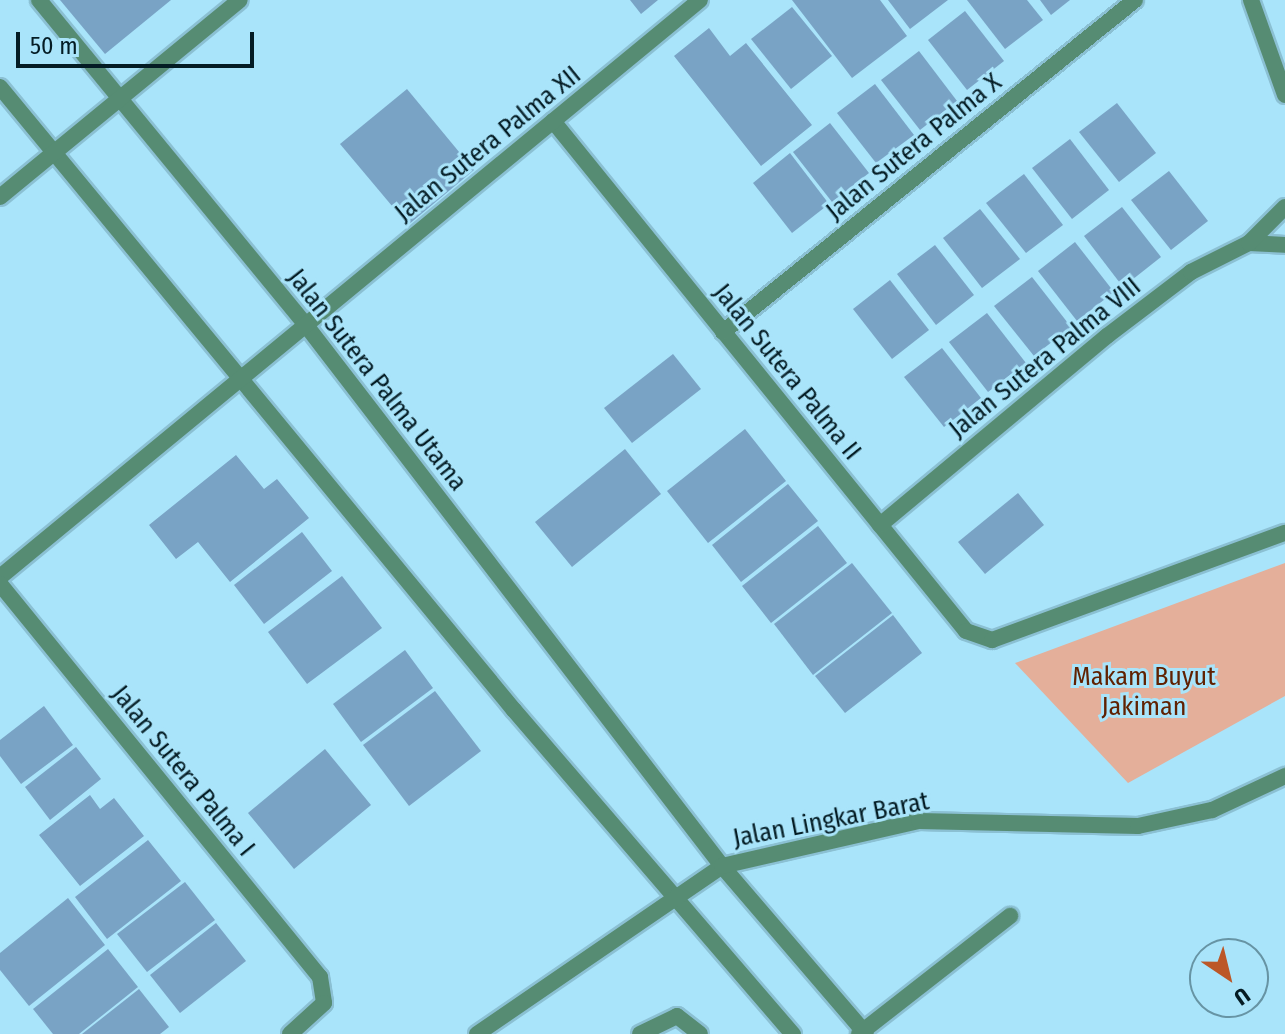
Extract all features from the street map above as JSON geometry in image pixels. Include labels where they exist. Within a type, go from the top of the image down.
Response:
[{"type":"street","name":"Jalan Sutera Palma Utama","points":[[39,0],[305,324],[672,794],[722,866],[863,1033]]},
{"type":"street","points":[[0,197],[240,0]]},
{"type":"street","name":"Jalan Sutera Palma XII","points":[[0,577],[700,0]]},
{"type":"street","name":"Jalan Sutera Palma X","points":[[723,332],[1135,0]]},
{"type":"street","points":[[1251,0],[1285,95]]},
{"type":"street","points":[[0,87],[793,1034]]},
{"type":"street","name":"Jalan Sutera Palma II","points":[[553,121],[966,631],[992,640],[1285,533]]},
{"type":"street","name":"Jalan Sutera Palma VIII","points":[[880,525],[1174,284],[1249,243],[1285,207]]},
{"type":"street","points":[[1249,243],[1285,245]]},
{"type":"street","name":"Jalan Sutera Palma I","points":[[0,584],[326,990],[316,1013],[290,1034]]},
{"type":"street","name":"Jalan Lingkar Barat","points":[[477,1034],[722,866],[919,821],[1138,826],[1212,810],[1285,776]]},
{"type":"street","points":[[863,1033],[1010,916]]},
{"type":"street","points":[[640,1034],[677,1016],[700,1034]]},
{"type":"green space","name":"Makam Buyut Jakiman","points":[[1285,563],[1285,696],[1128,783],[1015,663]]},
{"type":"building","points":[[60,0],[171,0],[105,54]]},
{"type":"building","points":[[630,0],[658,0],[641,14]]},
{"type":"building","points":[[792,0],[880,0],[907,36],[852,78]]},
{"type":"building","points":[[888,0],[948,0],[910,29]]},
{"type":"building","points":[[967,0],[1027,0],[1043,20],[1005,49]]},
{"type":"building","points":[[1040,0],[1070,0],[1051,15]]},
{"type":"building","points":[[792,7],[832,56],[791,89],[751,39]]},
{"type":"building","points":[[965,11],[1004,61],[967,90],[928,40]]},
{"type":"building","points":[[709,28],[730,56],[746,43],[812,125],[761,166],[674,56]]},
{"type":"building","points":[[919,51],[957,101],[920,130],[881,80]]},
{"type":"building","points":[[875,84],[914,135],[876,163],[837,113]]},
{"type":"building","points":[[407,89],[474,170],[408,225],[340,144]]},
{"type":"building","points":[[1117,103],[1156,153],[1119,182],[1079,132]]},
{"type":"building","points":[[830,123],[869,173],[832,202],[793,152]]},
{"type":"building","points":[[1070,139],[1109,190],[1072,219],[1032,168]]},
{"type":"building","points":[[790,153],[829,204],[792,233],[753,183]]},
{"type":"building","points":[[1169,171],[1208,221],[1171,250],[1131,200]]},
{"type":"building","points":[[1024,174],[1063,225],[1026,253],[986,203]]},
{"type":"building","points":[[1122,207],[1161,257],[1123,287],[1084,236]]},
{"type":"building","points":[[980,209],[1020,259],[982,288],[943,238]]},
{"type":"building","points":[[1075,242],[1114,292],[1077,321],[1038,271]]},
{"type":"building","points":[[935,245],[974,295],[936,325],[897,274]]},
{"type":"building","points":[[1032,277],[1071,327],[1034,356],[994,306]]},
{"type":"building","points":[[890,280],[929,330],[892,359],[853,309]]},
{"type":"building","points":[[987,313],[1026,363],[988,392],[949,342]]},
{"type":"building","points":[[942,348],[981,398],[944,427],[904,377]]},
{"type":"building","points":[[673,354],[701,389],[632,443],[604,408]]},
{"type":"building","points":[[745,429],[786,481],[708,543],[667,491]]},
{"type":"building","points":[[625,449],[661,494],[572,567],[535,522]]},
{"type":"building","points":[[236,455],[264,489],[277,479],[309,518],[230,582],[198,542],[176,559],[149,525]]},
{"type":"building","points":[[788,484],[818,521],[741,582],[712,545]]},
{"type":"building","points":[[1018,493],[1044,525],[985,574],[958,542]]},
{"type":"building","points":[[818,526],[847,563],[771,623],[742,586]]},
{"type":"building","points":[[302,532],[332,571],[264,624],[234,585]]},
{"type":"building","points":[[852,563],[892,613],[813,675],[774,624]]},
{"type":"building","points":[[342,576],[382,628],[307,684],[268,632]]},
{"type":"building","points":[[893,615],[922,653],[845,713],[815,676]]},
{"type":"building","points":[[405,650],[433,688],[361,742],[333,704]]},
{"type":"building","points":[[435,691],[481,751],[409,806],[363,745]]},
{"type":"building","points":[[44,706],[73,745],[21,784],[0,756],[0,740]]},
{"type":"building","points":[[76,747],[101,779],[50,820],[25,787]]},
{"type":"building","points":[[325,749],[371,805],[294,869],[248,813]]},
{"type":"building","points":[[90,795],[100,809],[114,798],[144,836],[80,886],[39,835]]},
{"type":"building","points":[[148,840],[181,881],[107,939],[75,897]]},
{"type":"building","points":[[185,882],[215,920],[147,972],[117,934]]},
{"type":"building","points":[[68,898],[105,945],[29,1006],[0,970],[0,953]]},
{"type":"building","points":[[216,923],[246,961],[180,1013],[150,975]]},
{"type":"building","points":[[108,949],[138,987],[79,1034],[53,1034],[33,1009]]},
{"type":"building","points":[[139,989],[169,1027],[160,1034],[82,1034]]}]
